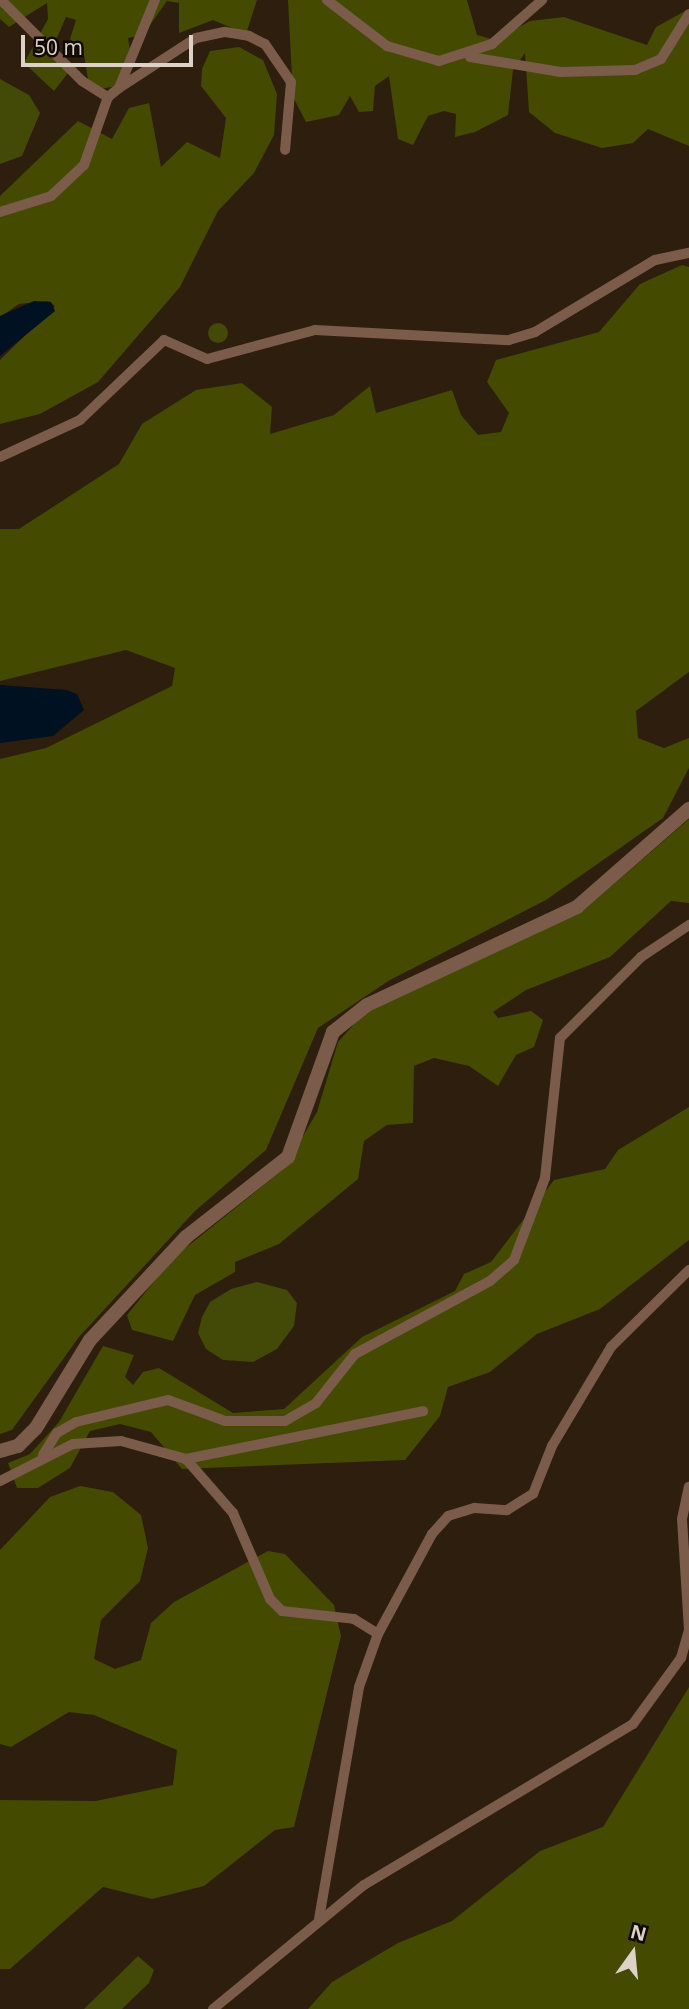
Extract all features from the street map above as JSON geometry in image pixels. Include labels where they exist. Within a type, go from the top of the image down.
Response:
[{"type":"street","points":[[0,1451],[18,1446],[36,1428],[90,1340],[186,1237],[288,1157],[333,1032],[366,1005],[577,907],[689,808]]},
{"type":"lane","points":[[1,0],[82,81],[108,97]]},
{"type":"lane","points":[[120,88],[155,0]]},
{"type":"lane","points":[[327,0],[355,26],[413,58],[469,57],[561,72],[635,70],[662,59],[689,15]]},
{"type":"lane","points":[[469,57],[542,0]]},
{"type":"lane","points":[[0,212],[51,196],[84,165],[108,97],[196,38],[225,32],[249,36],[265,44],[291,82],[285,150]]},
{"type":"lane","points":[[0,457],[80,420],[164,340],[207,359],[315,330],[509,340],[535,332],[648,264],[689,253]]},
{"type":"lane","points":[[0,1481],[28,1472],[57,1433],[76,1422],[168,1399],[225,1422],[285,1421],[311,1408],[355,1354],[490,1281],[514,1260],[545,1178],[560,1038],[633,964],[689,925]]},
{"type":"lane","points":[[319,1919],[359,1687],[378,1634],[432,1534],[448,1516],[475,1507],[507,1510],[533,1494],[552,1447],[611,1347],[689,1270]]},
{"type":"lane","points":[[43,1455],[72,1444],[121,1441],[186,1459],[423,1411]]},
{"type":"lane","points":[[186,1459],[233,1513],[270,1599],[282,1611],[354,1619],[378,1634]]},
{"type":"lane","points":[[213,2009],[319,1919],[633,1724],[681,1658],[689,1630],[682,1519],[689,1487]]},
{"type":"green space","points":[[0,0],[257,0],[246,34],[213,20],[179,33],[179,3],[167,1],[143,35],[128,38],[132,63],[122,85],[90,91],[84,55],[70,39],[76,20],[66,17],[53,47],[72,68],[54,91],[24,63],[48,19],[47,3],[9,27],[0,19]]},
{"type":"green space","points":[[288,0],[467,0],[477,35],[495,40],[530,21],[564,17],[647,45],[656,27],[689,9],[689,146],[648,129],[633,143],[602,148],[555,133],[529,112],[525,53],[513,70],[508,115],[475,132],[455,137],[456,114],[444,111],[428,116],[413,145],[398,139],[389,76],[375,86],[373,111],[359,112],[350,96],[339,115],[306,122],[293,97]]},
{"type":"green space","points":[[239,47],[263,60],[277,94],[274,135],[254,173],[218,211],[180,287],[98,382],[40,414],[0,424],[0,360],[55,306],[48,301],[19,304],[0,317],[0,196],[78,121],[112,139],[129,108],[149,103],[161,167],[187,142],[220,158],[226,118],[201,86],[202,69],[210,51]]},
{"type":"green space","points":[[0,79],[29,95],[40,113],[22,156],[0,164]]},
{"type":"green space","points":[[682,265],[689,267],[689,672],[636,711],[638,738],[664,748],[689,738],[689,768],[663,818],[546,900],[390,980],[318,1028],[266,1150],[194,1212],[79,1337],[12,1430],[0,1434],[0,759],[46,748],[172,686],[175,668],[126,650],[0,681],[0,529],[19,529],[119,464],[142,424],[196,390],[242,383],[272,407],[270,434],[334,415],[370,386],[376,413],[452,390],[461,415],[478,435],[501,432],[509,413],[487,382],[496,360],[599,332],[640,284]]},
{"type":"green space","points":[[218,323],[225,326],[228,333],[225,340],[218,343],[211,340],[208,333],[211,326]]},
{"type":"green space","points":[[689,819],[689,903],[671,901],[610,957],[526,990],[493,1012],[498,1018],[531,1011],[543,1020],[534,1047],[516,1055],[498,1086],[469,1066],[434,1058],[414,1066],[413,1123],[387,1125],[364,1141],[358,1179],[279,1244],[235,1262],[235,1272],[195,1295],[173,1341],[132,1330],[127,1315],[173,1258],[284,1169],[317,1112],[338,1042],[356,1022],[377,1006],[583,911]]},
{"type":"green space","points":[[689,1107],[689,1240],[600,1309],[537,1334],[490,1372],[448,1387],[440,1416],[405,1460],[182,1469],[151,1432],[120,1424],[90,1431],[70,1468],[38,1488],[17,1488],[8,1463],[30,1454],[59,1422],[103,1346],[134,1355],[125,1377],[133,1385],[143,1372],[159,1368],[233,1413],[284,1409],[362,1337],[455,1291],[464,1274],[491,1262],[554,1180],[605,1169],[618,1150]]},
{"type":"green space","points":[[257,1282],[287,1290],[297,1303],[294,1326],[277,1349],[253,1362],[223,1360],[206,1349],[198,1333],[202,1317],[210,1302],[231,1289]]},
{"type":"green space","points":[[80,1486],[113,1492],[141,1515],[148,1548],[140,1581],[101,1620],[94,1659],[115,1669],[141,1660],[151,1623],[174,1602],[268,1551],[285,1554],[334,1605],[341,1636],[294,1827],[275,1830],[204,1886],[152,1899],[103,1887],[10,1969],[0,1969],[0,1800],[96,1801],[173,1785],[177,1750],[94,1715],[69,1712],[11,1747],[0,1744],[0,1550],[50,1497]]},
{"type":"green space","points":[[689,1687],[689,2009],[308,2009],[332,1982],[398,1943],[452,1921],[540,1851],[603,1827]]},
{"type":"green space","points":[[138,1956],[154,1970],[149,1983],[122,2009],[84,2009]]},
{"type":"water","points":[[34,301],[51,302],[55,311],[0,356],[0,316]]},
{"type":"water","points":[[0,685],[66,690],[77,694],[84,710],[53,736],[0,743]]}]
